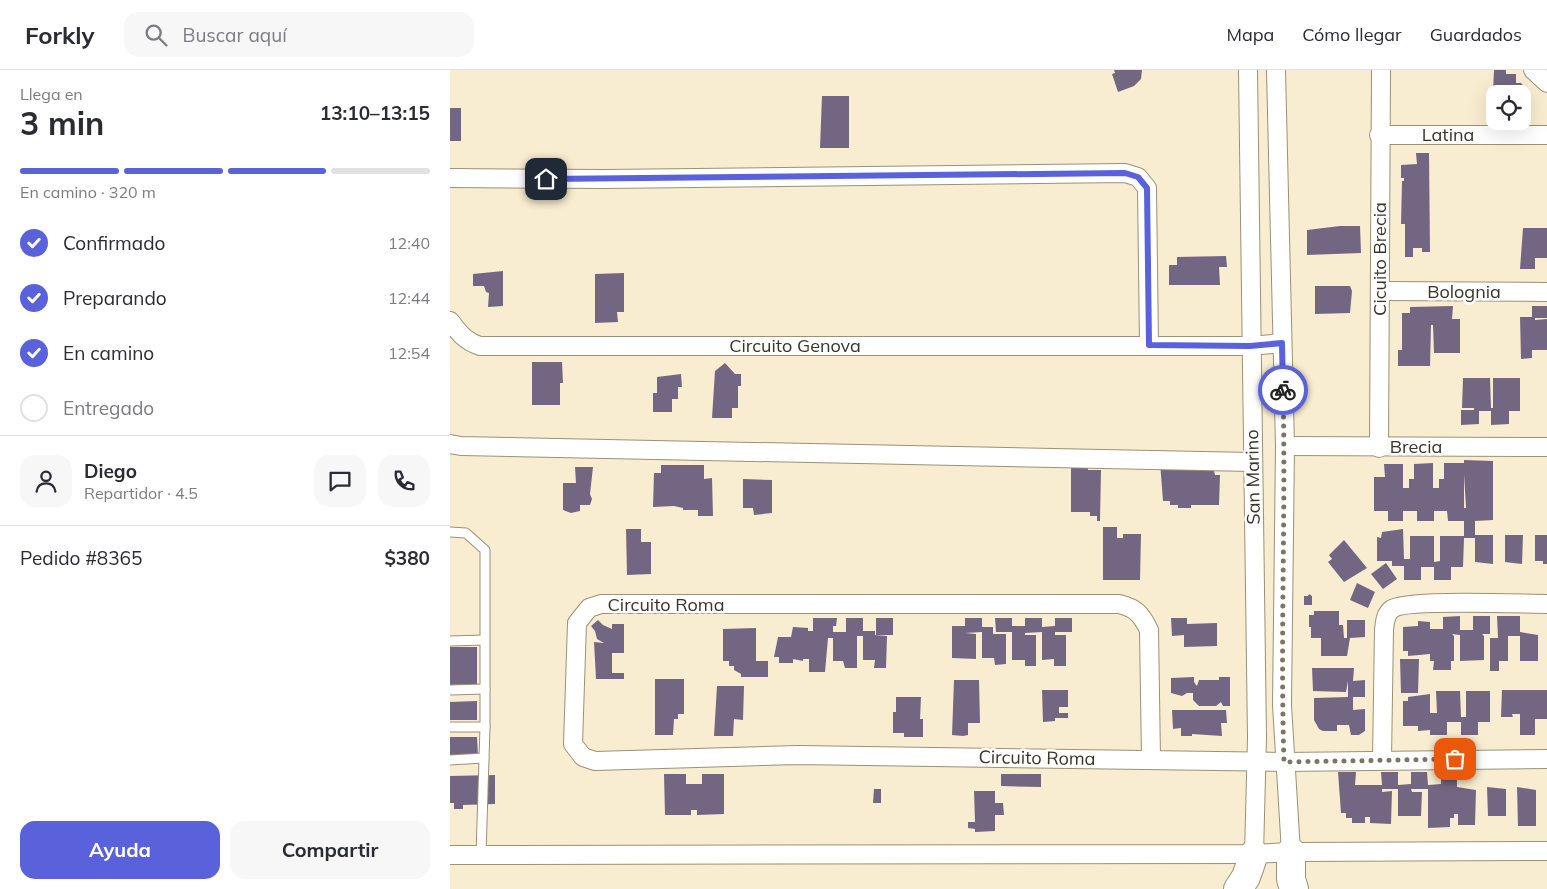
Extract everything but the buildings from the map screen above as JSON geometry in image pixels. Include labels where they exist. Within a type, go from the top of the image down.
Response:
[{"type":"highway","points":[[1291,852],[1291,879],[1294,889]]},
{"type":"highway","points":[[1238,889],[1246,877],[1254,854]]},
{"type":"street","name":"San Marino","points":[[1248,70],[1250,346],[1257,761],[1254,854]]},
{"type":"street","name":"San Marino","points":[[1276,70],[1285,446],[1282,705],[1291,852]]},
{"type":"street","name":"Cicuito Brecia","points":[[1379,448],[1379,135],[1381,70]]},
{"type":"street","points":[[1533,70],[1547,83]]},
{"type":"street","name":"Latina","points":[[1379,135],[1547,135]]},
{"type":"street","points":[[450,178],[604,179],[1125,173],[1138,177],[1147,188],[1149,345]]},
{"type":"street","name":"Bolognia","points":[[1380,291],[1547,292]]},
{"type":"street","name":"Circuito Genova","points":[[450,321],[470,343],[480,346],[1250,346],[1282,343]]},
{"type":"street","points":[[450,444],[470,446],[1252,462]]},
{"type":"street","name":"Brecia","points":[[1285,446],[1379,448],[1547,447]]},
{"type":"street","name":"Circuito Roma","points":[[1151,759],[1149,630],[1141,614],[1132,607],[1118,604],[601,604],[589,608],[576,623],[573,744],[583,757],[595,760],[798,755],[1284,762],[1382,759],[1547,759]]},
{"type":"street","points":[[1382,759],[1384,630],[1389,610],[1400,606],[1426,604],[1547,604]]},
{"type":"street","points":[[450,855],[1254,854],[1291,852],[1547,851]]},
{"type":"lane","points":[[450,532],[466,533],[485,550],[485,727],[481,855]]},
{"type":"lane","points":[[450,641],[484,640]]},
{"type":"lane","points":[[450,690],[484,689]]},
{"type":"lane","points":[[450,728],[485,727]]},
{"type":"lane","points":[[450,760],[484,758]]},
{"type":"way so far","points":[[1283,390],[1285,446],[1282,705],[1284,762],[1455,759]]},
{"type":"route","points":[[546,179],[1125,173],[1138,177],[1147,188],[1149,345],[1250,346],[1282,343],[1283,390]]}]
